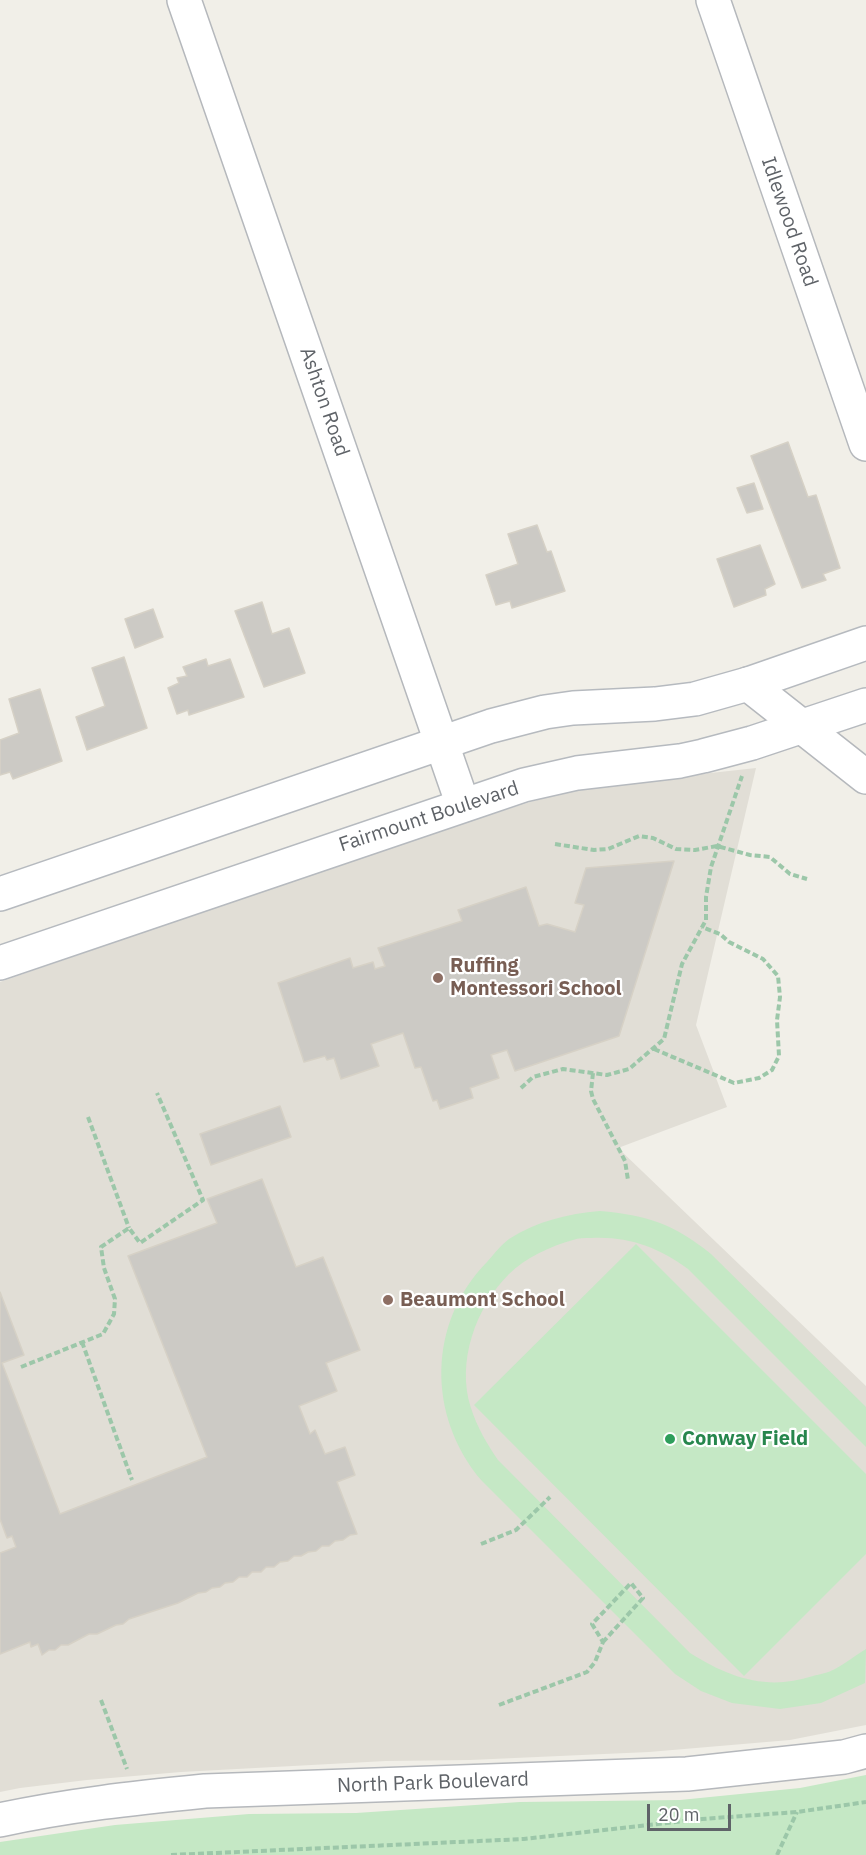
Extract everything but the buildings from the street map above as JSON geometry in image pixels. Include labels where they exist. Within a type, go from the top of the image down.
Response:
[{"type":"street","name":"Ashton Road","points":[[183,0],[463,805]]},
{"type":"street","name":"Idlewood Road","points":[[713,0],[866,444]]},
{"type":"street","points":[[0,894],[500,723],[545,712],[599,706],[677,702],[747,684],[866,643]]},
{"type":"street","points":[[747,684],[866,777]]},
{"type":"street","name":"Fairmount Boulevard","points":[[0,963],[463,805],[559,776],[606,768],[680,761],[752,743],[866,705]]},
{"type":"street","name":"North Park Boulevard","points":[[0,1820],[37,1812],[205,1791],[687,1774],[844,1757],[866,1751]]},
{"type":"path","points":[[521,1088],[533,1077],[563,1069],[608,1075],[629,1069],[664,1039],[682,964],[706,920],[706,897],[711,867],[752,743]]},
{"type":"path","points":[[555,844],[594,850],[608,849],[639,836],[653,838],[676,849],[695,850],[717,846],[750,855],[770,857],[790,874],[807,879]]},
{"type":"path","points":[[654,1049],[734,1083],[759,1078],[772,1070],[779,1056],[778,975],[762,959],[729,942],[720,934],[702,927]]},
{"type":"path","points":[[593,1074],[591,1091],[593,1100],[625,1161],[628,1180]]},
{"type":"path","points":[[88,1117],[129,1228],[140,1243],[203,1200],[157,1093]]},
{"type":"path","points":[[21,1367],[103,1334],[114,1314],[115,1299],[104,1268],[101,1248],[129,1228]]},
{"type":"path","points":[[82,1342],[132,1480]]},
{"type":"path","points":[[481,1544],[516,1530],[550,1497]]},
{"type":"path","points":[[499,1706],[586,1672],[595,1662],[603,1642],[643,1599],[631,1583],[592,1624],[603,1642]]},
{"type":"path","points":[[101,1700],[118,1741],[136,1798]]},
{"type":"path","points":[[171,1855],[524,1839],[866,1803]]},
{"type":"path","points":[[777,1855],[797,1812]]},
{"type":"shaded area","name":"Beaumont School","points":[[756,768],[696,1025],[727,1107],[618,1148],[866,1386],[866,1725],[790,1740],[649,1752],[470,1760],[386,1761],[181,1772],[87,1780],[0,1792],[0,982],[399,844],[530,802],[574,790],[611,784]]},
{"type":"green space","points":[[600,1211],[646,1218],[672,1228],[711,1254],[866,1407],[866,1447],[688,1269],[642,1244],[605,1238],[577,1239],[539,1253],[509,1274],[487,1302],[472,1336],[466,1372],[471,1408],[486,1442],[498,1460],[690,1653],[720,1669],[749,1680],[780,1682],[830,1672],[866,1649],[865,1683],[821,1703],[780,1709],[732,1703],[701,1691],[675,1674],[482,1481],[464,1456],[451,1428],[444,1400],[441,1370],[445,1341],[453,1313],[467,1286],[500,1247],[530,1227],[553,1219]]},
{"type":"green space","name":"Conway Field","points":[[636,1244],[866,1474],[866,1554],[744,1676],[474,1405]]},
{"type":"green space","points":[[866,1775],[866,1855],[0,1855],[0,1842],[115,1825],[249,1814],[356,1813],[520,1802],[680,1800],[800,1788]]},
{"type":"place","name":"Ruffing Montessori School","points":[[438,978]]},
{"type":"place","name":"Beaumont School","points":[[388,1300]]},
{"type":"place","name":"Conway Field","points":[[670,1439]]}]
